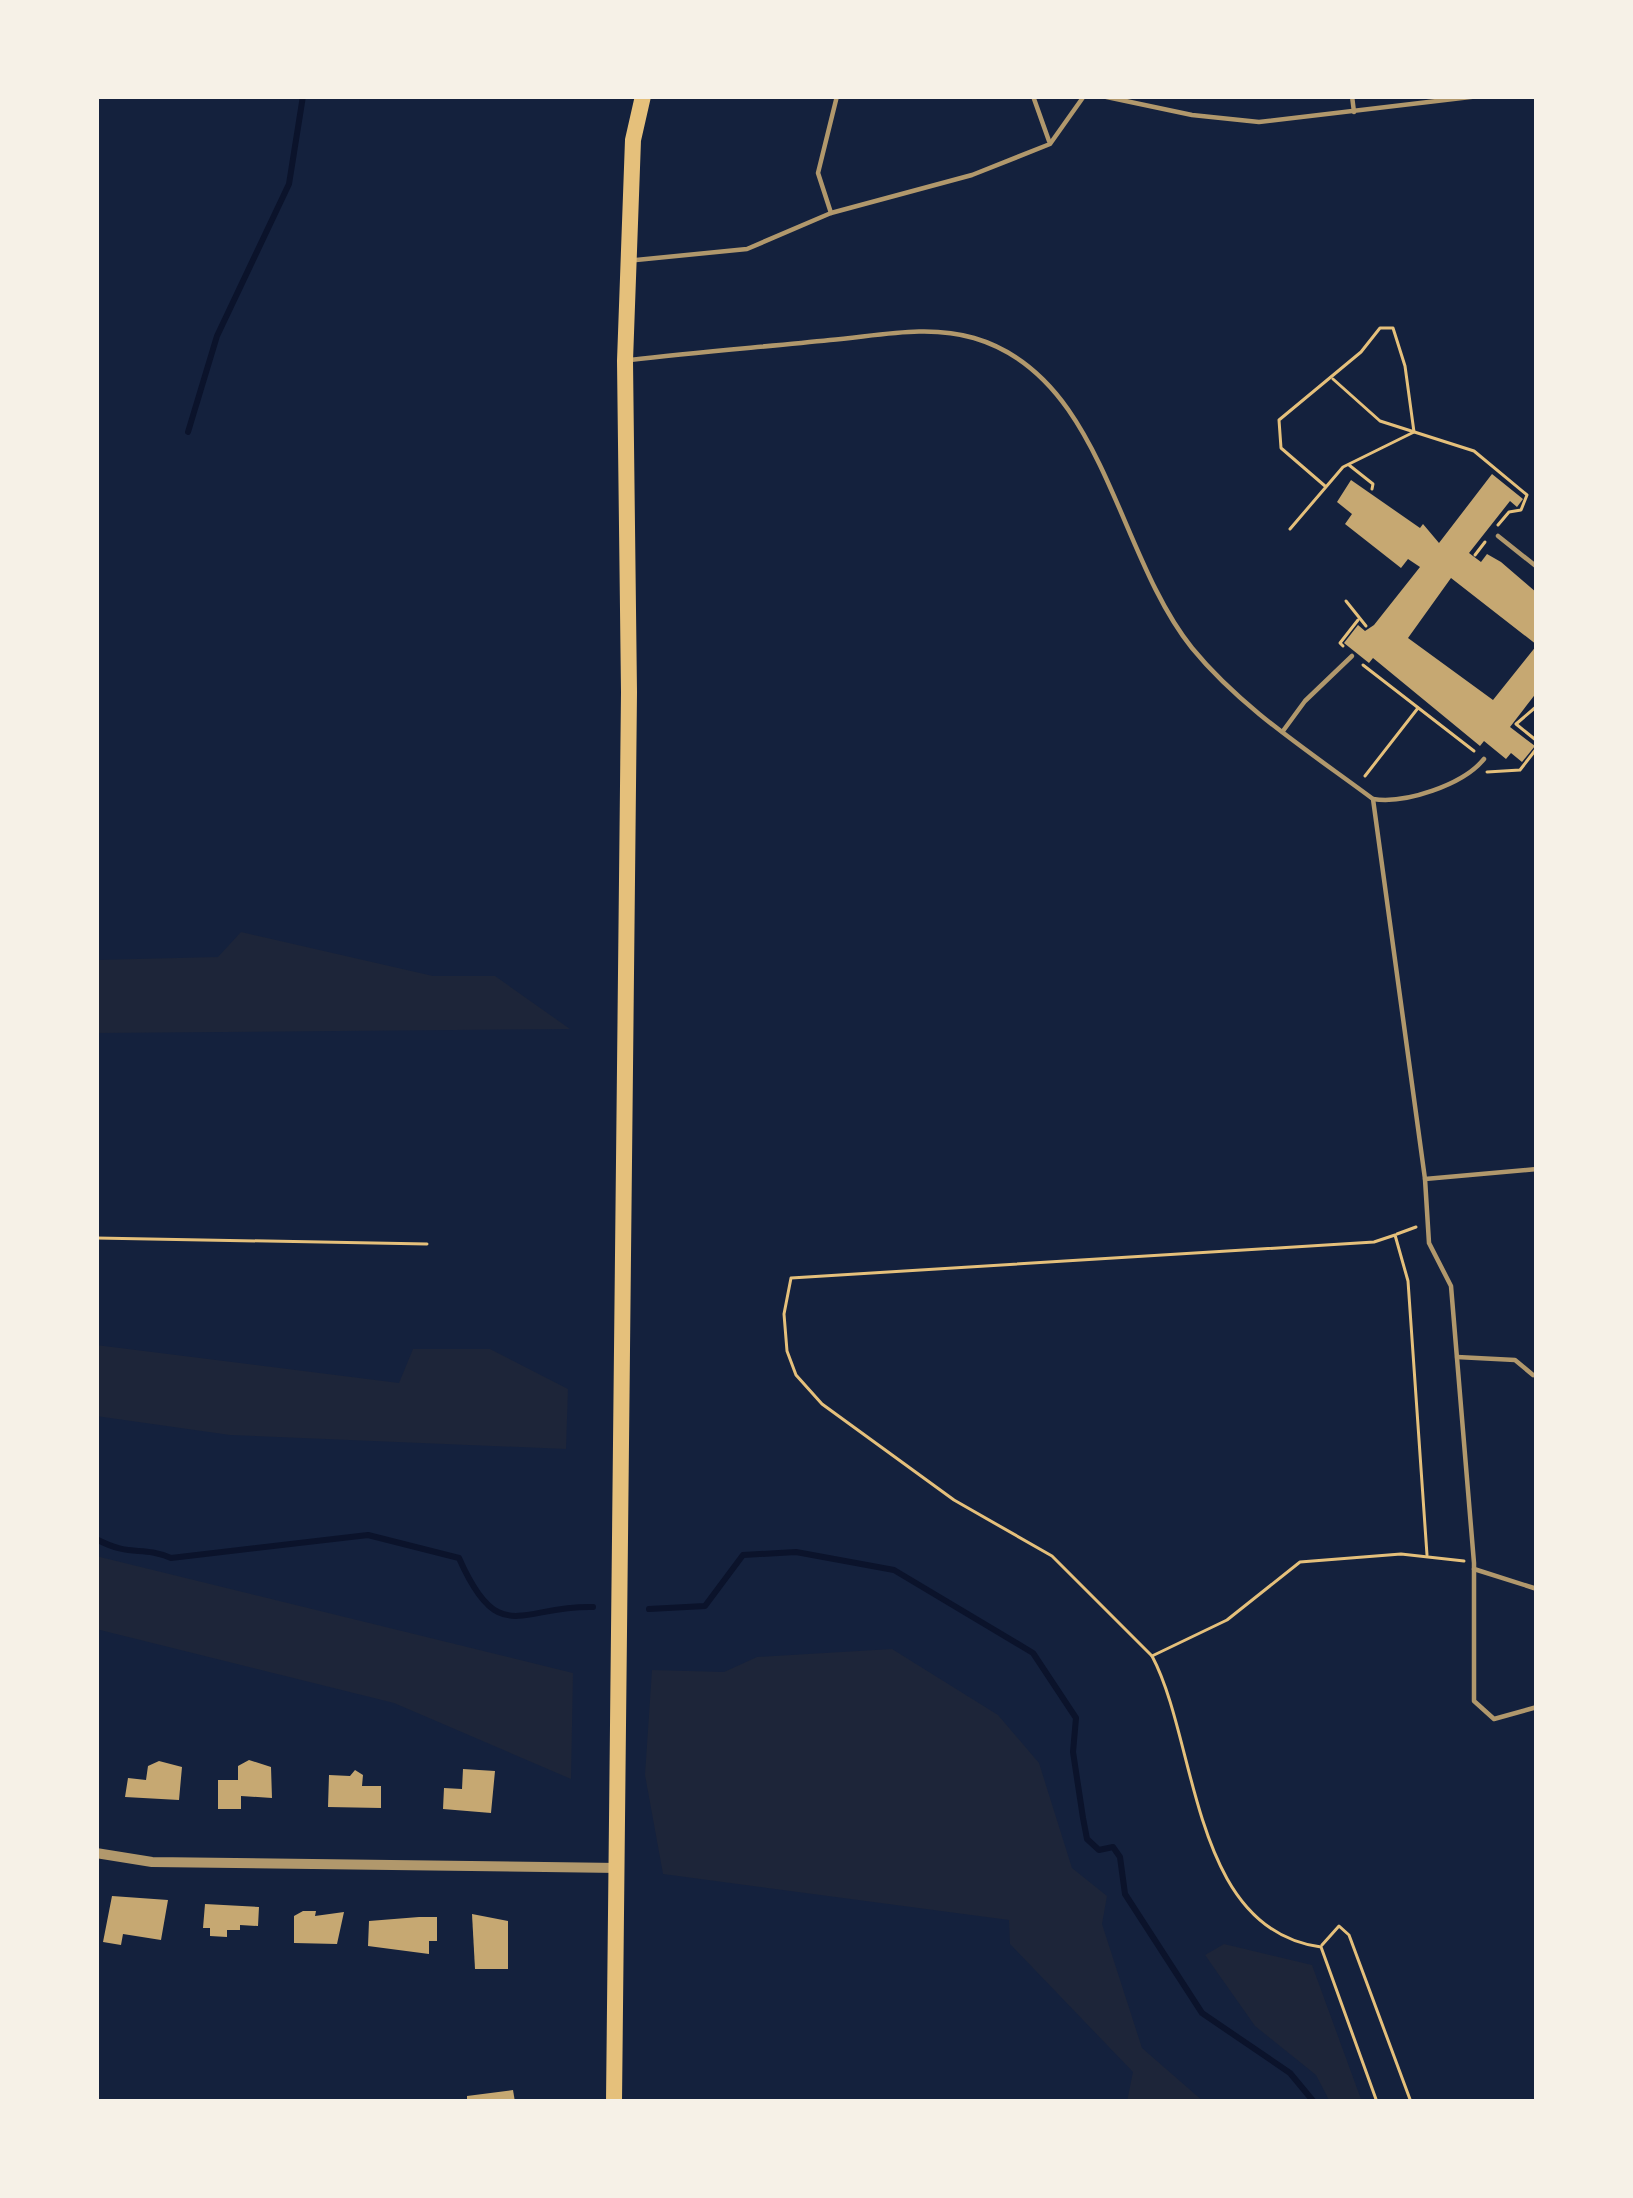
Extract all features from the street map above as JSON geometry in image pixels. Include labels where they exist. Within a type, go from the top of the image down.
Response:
[{"type":"main road","points":[[614,2102],[629,692],[625,361],[633,140],[643,96]]},
{"type":"street","points":[[96,1853],[152,1862],[619,1868]]},
{"type":"lane","points":[[831,213],[818,173],[837,96]]},
{"type":"lane","points":[[1033,96],[1050,144]]},
{"type":"lane","points":[[630,261],[732,253],[831,213],[972,175],[1050,144],[1084,96]]},
{"type":"lane","points":[[1102,96],[1226,121],[1354,112],[1479,96]]},
{"type":"lane","points":[[1352,96],[1354,112]]},
{"type":"lane","points":[[625,361],[922,331],[971,337],[1017,356],[1070,407],[1153,586],[1189,644],[1217,677],[1373,799],[1394,802],[1473,772],[1484,759]]},
{"type":"lane","points":[[1498,536],[1537,567]]},
{"type":"lane","points":[[1282,731],[1305,701],[1352,656]]},
{"type":"lane","points":[[1373,799],[1425,1179],[1425,1223],[1450,1286],[1474,1566],[1478,1710],[1494,1719],[1537,1707]]},
{"type":"lane","points":[[1425,1179],[1537,1169]]},
{"type":"lane","points":[[1457,1357],[1515,1360],[1534,1376]]},
{"type":"lane","points":[[1474,1566],[1537,1589]]},
{"type":"path","points":[[1325,486],[1281,448],[1276,427],[1282,413],[1331,376],[1380,328],[1393,328],[1406,366],[1414,432]]},
{"type":"path","points":[[1331,376],[1380,421],[1474,452],[1527,494],[1521,510],[1509,512],[1497,526]]},
{"type":"path","points":[[1290,529],[1348,464],[1414,432]]},
{"type":"path","points":[[1348,464],[1373,484],[1372,489]]},
{"type":"path","points":[[1475,555],[1486,541]]},
{"type":"path","points":[[1346,601],[1366,626]]},
{"type":"path","points":[[1343,646],[1340,643],[1358,620]]},
{"type":"path","points":[[1360,662],[1469,748]]},
{"type":"path","points":[[1537,706],[1516,724],[1537,741]]},
{"type":"path","points":[[1367,773],[1418,707]]},
{"type":"path","points":[[1473,772],[1520,770],[1537,748]]},
{"type":"path","points":[[1321,1946],[1289,1937],[1240,1898],[1200,1820],[1178,1727],[1152,1656],[1052,1556],[970,1510],[822,1404],[796,1376],[787,1351],[784,1314],[791,1278],[1374,1242],[1425,1223]]},
{"type":"path","points":[[1395,1235],[1408,1281],[1427,1555]]},
{"type":"path","points":[[96,1238],[427,1244]]},
{"type":"path","points":[[1152,1656],[1227,1620],[1300,1562],[1427,1555],[1474,1566]]},
{"type":"path","points":[[1321,1946],[1339,1926],[1349,1935],[1412,2102]]},
{"type":"path","points":[[1321,1946],[1377,2102]]},
{"type":"shaded area","points":[[241,932],[433,976],[495,976],[570,1029],[96,1033],[96,960],[218,957]]},
{"type":"shaded area","points":[[96,1345],[399,1383],[413,1349],[490,1349],[568,1389],[566,1449],[230,1435],[96,1416]]},
{"type":"shaded area","points":[[96,1556],[573,1673],[571,1779],[394,1703],[96,1629]]},
{"type":"shaded area","points":[[892,1649],[998,1715],[1039,1763],[1072,1868],[1107,1896],[1102,1924],[1142,2048],[1204,2102],[1127,2102],[1133,2072],[1010,1944],[1009,1920],[663,1874],[645,1775],[652,1670],[724,1672],[757,1657]]},
{"type":"shaded area","points":[[1224,1944],[1312,1965],[1362,2102],[1330,2102],[1316,2075],[1255,2026],[1205,1955]]},
{"type":"building","points":[[1492,474],[1523,499],[1517,507],[1510,501],[1469,553],[1481,562],[1487,554],[1501,562],[1537,593],[1537,645],[1537,692],[1510,727],[1535,746],[1522,762],[1511,753],[1506,759],[1484,741],[1480,746],[1373,658],[1369,663],[1344,643],[1358,625],[1365,631],[1374,625],[1420,567],[1408,559],[1401,568],[1345,524],[1352,514],[1337,502],[1351,480],[1420,528],[1423,524],[1439,543]],"holes":[[[1451,578],[1537,645],[1493,700],[1408,638]]]},
{"type":"building","points":[[249,1760],[271,1767],[272,1798],[241,1796],[241,1809],[218,1809],[218,1780],[238,1780],[238,1766]]},
{"type":"building","points":[[159,1761],[182,1767],[179,1800],[125,1797],[128,1778],[146,1780],[148,1766]]},
{"type":"building","points":[[463,1769],[495,1771],[491,1813],[443,1809],[444,1788],[462,1789]]},
{"type":"building","points":[[355,1770],[363,1775],[362,1786],[381,1786],[381,1808],[328,1807],[329,1775],[350,1776]]},
{"type":"building","points":[[112,1896],[168,1900],[161,1940],[123,1934],[121,1945],[103,1942]]},
{"type":"building","points":[[205,1904],[259,1907],[258,1926],[240,1925],[240,1930],[227,1930],[227,1937],[210,1936],[210,1928],[203,1928]]},
{"type":"building","points":[[316,1911],[315,1916],[344,1912],[337,1944],[294,1943],[294,1916]]},
{"type":"building","points":[[472,1914],[508,1921],[508,1969],[475,1969]]},
{"type":"building","points":[[437,1917],[437,1941],[429,1941],[429,1954],[368,1946],[369,1921]]},
{"type":"building","points":[[513,2090],[515,2102],[467,2102],[467,2096]]},
{"type":"waterway","points":[[188,432],[217,336],[289,184],[303,96]]},
{"type":"waterway","points":[[96,1539],[171,1558],[368,1535],[459,1558],[473,1586],[500,1613],[530,1615],[593,1607]]},
{"type":"waterway","points":[[649,1609],[705,1606],[743,1555],[796,1552],[894,1570],[1033,1653],[1076,1718],[1073,1752],[1087,1839],[1099,1850],[1113,1847],[1120,1857],[1125,1894],[1202,2013],[1290,2073],[1314,2102]]}]
